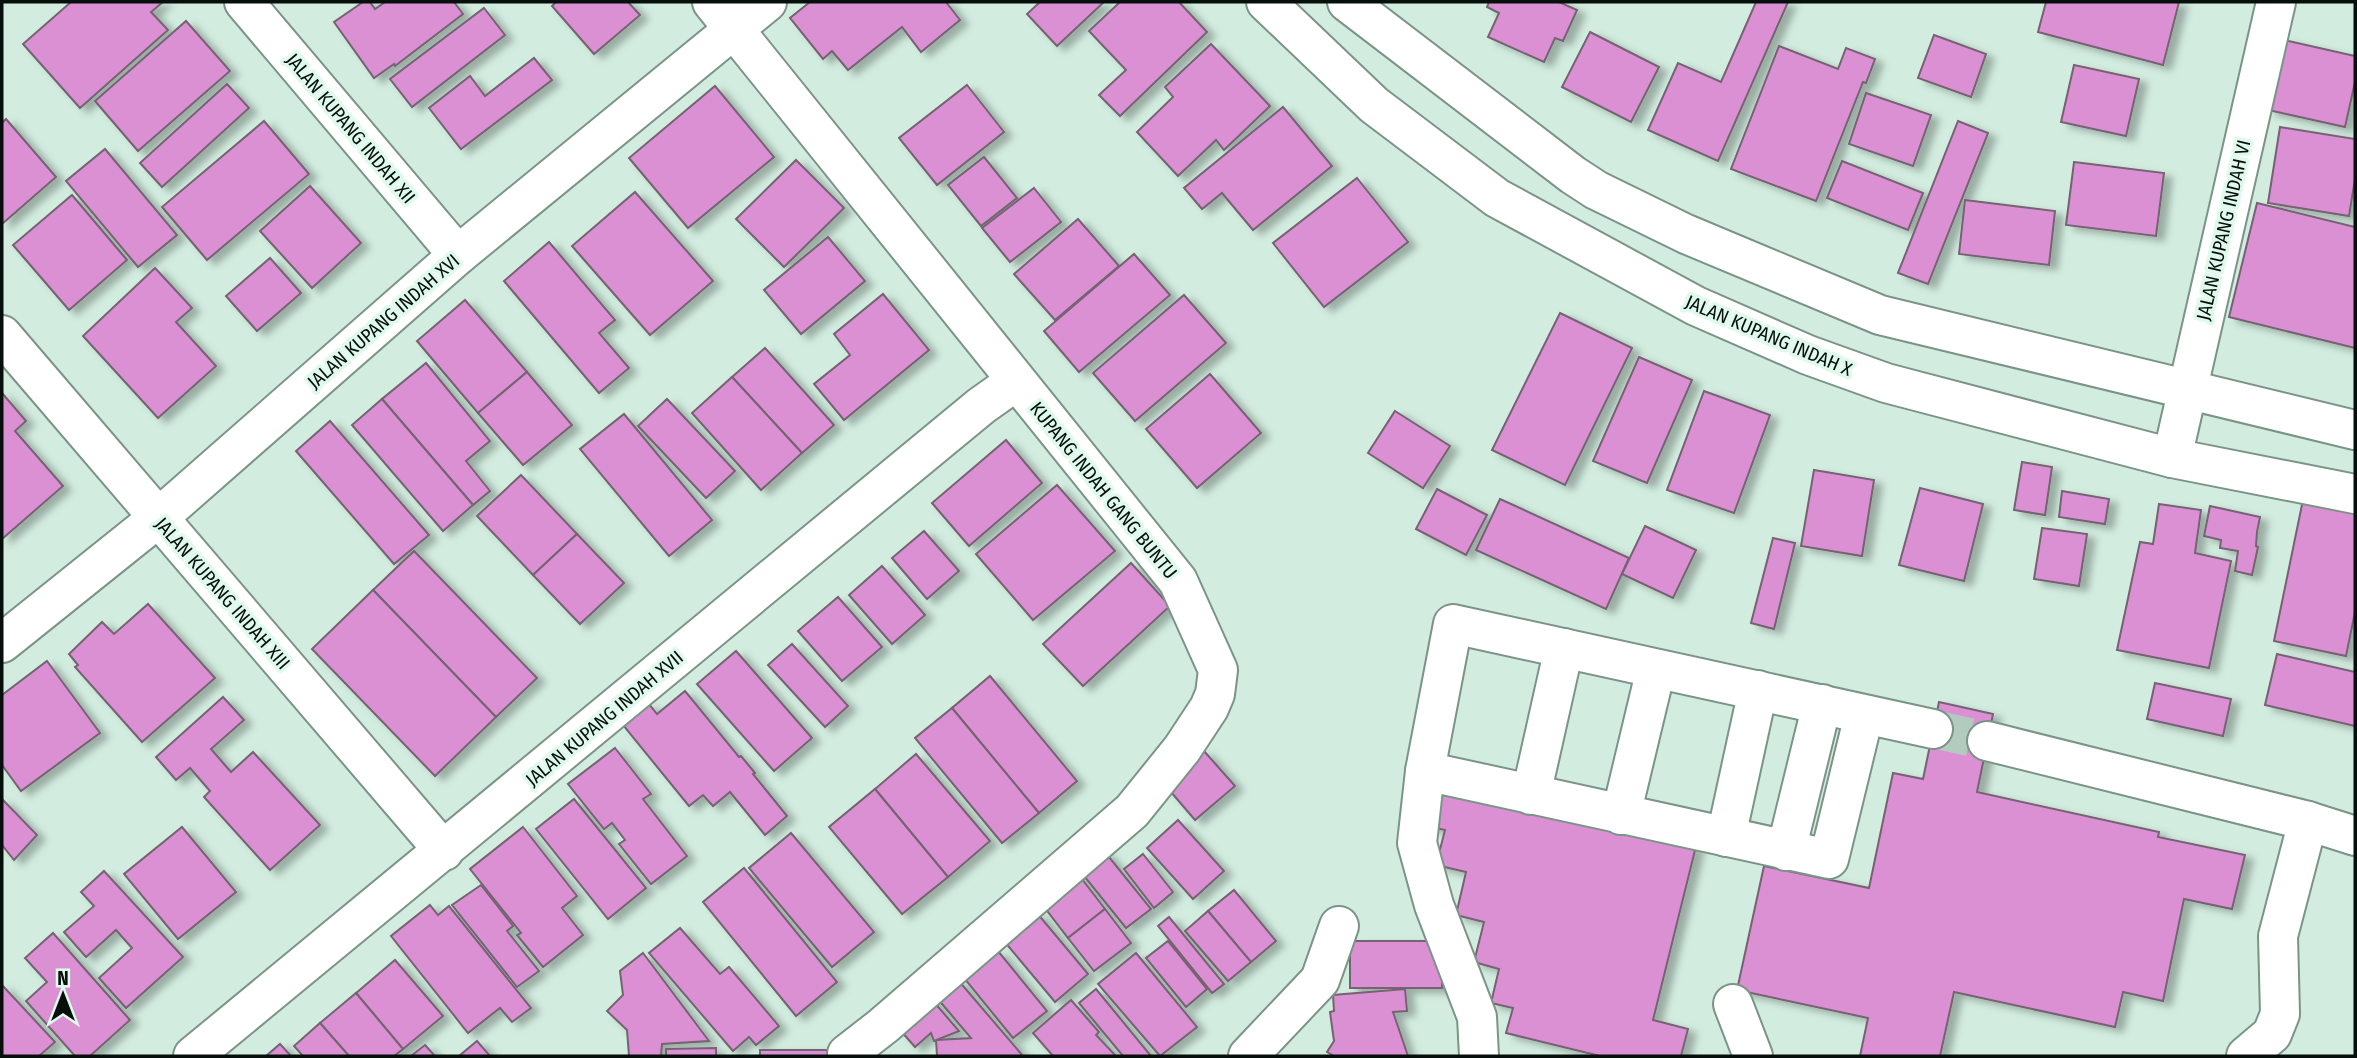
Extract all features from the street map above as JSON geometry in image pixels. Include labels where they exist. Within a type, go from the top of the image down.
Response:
[{"type":"street","name":"JALAN KUPANG INDAH XII","points":[[244,2],[458,255]]},
{"type":"street","name":"JALAN KUPANG INDAH XVI","points":[[2,643],[158,518],[458,255],[723,16],[767,2]]},
{"type":"street","name":"JALAN KUPANG INDAH X","points":[[1266,2],[1374,105],[1497,198],[1696,306],[1808,355],[1886,383],[2172,458],[2355,494]]},
{"type":"street","points":[[1347,2],[1573,175],[1596,190],[1686,234],[1880,315],[2355,430]]},
{"type":"street","name":"JALAN KUPANG INDAH VI","points":[[2172,458],[2276,2]]},
{"type":"street","name":"KUPANG INDAH GANG BUNTU","points":[[723,16],[1169,570],[1218,670],[1215,694],[1209,708],[1182,750],[1132,811],[894,1017],[847,1054]]},
{"type":"street","points":[[1536,220],[1573,175]]},
{"type":"street","name":"JALAN KUPANG INDAH XIII","points":[[2,335],[444,851]]},
{"type":"street","name":"JALAN KUPANG INDAH XVII","points":[[193,1056],[981,406],[1016,381]]},
{"type":"street","points":[[1479,1056],[1477,1017],[1434,905],[1417,843],[1425,771],[1453,624],[1933,729]]},
{"type":"street","points":[[1531,795],[1564,648]]},
{"type":"street","points":[[1622,815],[1656,669]]},
{"type":"street","points":[[1726,837],[1758,690]]},
{"type":"street","points":[[1786,851],[1822,704]]},
{"type":"street","points":[[1425,771],[1829,859],[1864,715]]},
{"type":"street","points":[[1987,741],[2308,821],[2355,836]]},
{"type":"street","points":[[2246,1056],[2272,1034],[2280,1014],[2278,936],[2308,821]]},
{"type":"street","points":[[1248,1056],[1320,980],[1339,926]]},
{"type":"street","points":[[1733,1004],[1753,1056]]},
{"type":"building","points":[[71,2],[163,2],[151,12],[168,30],[80,108],[23,44]]},
{"type":"building","points":[[363,2],[370,2],[375,9],[385,2],[454,2],[463,14],[395,66],[394,64],[374,78],[334,22]]},
{"type":"building","points":[[556,2],[628,2],[640,15],[594,54],[552,6]]},
{"type":"building","points":[[810,2],[946,2],[960,20],[921,52],[902,27],[848,70],[832,51],[823,59],[790,18]]},
{"type":"building","points":[[1040,2],[1104,2],[1057,46],[1027,14]]},
{"type":"building","points":[[1120,2],[1179,2],[1207,32],[1120,116],[1099,95],[1126,70],[1089,31]]},
{"type":"building","points":[[1489,2],[1559,2],[1577,10],[1563,41],[1555,38],[1544,62],[1488,37],[1499,13],[1487,7]]},
{"type":"building","points":[[1756,2],[1788,2],[1718,161],[1648,130],[1678,63],[1721,82]]},
{"type":"building","points":[[2046,2],[2179,2],[2163,65],[2038,32]]},
{"type":"building","points":[[484,8],[505,35],[412,107],[390,79]]},
{"type":"building","points":[[186,21],[230,71],[138,151],[95,101]]},
{"type":"building","points":[[1590,32],[1659,67],[1631,122],[1562,87]]},
{"type":"building","points":[[1934,35],[1986,54],[1971,97],[1918,78]]},
{"type":"building","points":[[2284,40],[2355,56],[2355,82],[2345,127],[2268,110]]},
{"type":"building","points":[[1211,44],[1270,106],[1224,150],[1216,140],[1178,176],[1137,132],[1173,97],[1165,87]]},
{"type":"building","points":[[1779,46],[1838,69],[1846,48],[1875,59],[1866,83],[1863,82],[1816,201],[1731,169]]},
{"type":"building","points":[[534,58],[552,80],[461,149],[429,108],[470,76],[485,96]]},
{"type":"building","points":[[2074,65],[2139,79],[2126,136],[2061,122]]},
{"type":"building","points":[[227,84],[249,108],[162,187],[140,163]]},
{"type":"building","points":[[967,85],[1004,132],[937,185],[899,138]]},
{"type":"building","points":[[715,86],[774,157],[688,228],[629,158]]},
{"type":"building","points":[[1866,93],[1931,115],[1913,166],[1849,144]]},
{"type":"building","points":[[1283,107],[1332,166],[1253,230],[1222,193],[1202,209],[1184,188]]},
{"type":"building","points":[[6,119],[56,177],[2,224],[2,123]]},
{"type":"building","points":[[264,121],[309,174],[207,260],[162,207]]},
{"type":"building","points":[[1958,121],[1988,133],[1928,284],[1898,273]]},
{"type":"building","points":[[2280,127],[2355,139],[2355,179],[2349,216],[2268,203]]},
{"type":"building","points":[[105,149],[177,235],[138,267],[66,181]]},
{"type":"building","points":[[984,157],[1017,198],[981,226],[948,185]]},
{"type":"building","points":[[796,160],[844,208],[784,267],[736,219]]},
{"type":"building","points":[[1842,161],[1923,193],[1908,230],[1827,198]]},
{"type":"building","points":[[2074,162],[2164,173],[2156,236],[2066,225]]},
{"type":"building","points":[[1357,178],[1408,242],[1324,307],[1273,243]]},
{"type":"building","points":[[310,186],[361,243],[312,288],[260,231]]},
{"type":"building","points":[[1034,188],[1061,222],[1010,262],[982,228]]},
{"type":"building","points":[[635,192],[713,281],[650,335],[572,246]]},
{"type":"building","points":[[72,195],[127,260],[69,310],[13,245]]},
{"type":"building","points":[[1965,200],[2055,211],[2049,265],[1959,254]]},
{"type":"building","points":[[2257,203],[2355,227],[2355,348],[2229,317]]},
{"type":"building","points":[[1078,219],[1119,266],[1055,320],[1014,274]]},
{"type":"building","points":[[828,237],[865,281],[801,334],[764,290]]},
{"type":"building","points":[[549,242],[615,320],[599,333],[629,368],[599,393],[504,281]]},
{"type":"building","points":[[1134,254],[1170,295],[1079,372],[1044,331]]},
{"type":"building","points":[[270,258],[301,293],[257,331],[226,296]]},
{"type":"building","points":[[155,268],[192,308],[176,322],[216,366],[158,418],[83,336]]},
{"type":"building","points":[[883,294],[929,350],[844,420],[814,384],[850,355],[834,334]]},
{"type":"building","points":[[1184,295],[1226,343],[1135,421],[1093,373]]},
{"type":"building","points":[[465,300],[527,372],[478,413],[417,341]]},
{"type":"building","points":[[1560,313],[1632,348],[1565,485],[1492,450]]},
{"type":"building","points":[[765,348],[834,425],[802,453],[732,377]]},
{"type":"building","points":[[1639,357],[1692,380],[1647,483],[1593,461]]},
{"type":"building","points":[[426,363],[490,441],[466,461],[490,491],[473,505],[382,399]]},
{"type":"building","points":[[527,372],[572,425],[523,465],[478,413]]},
{"type":"building","points":[[1210,374],[1261,433],[1197,488],[1146,429]]},
{"type":"building","points":[[732,377],[802,453],[761,490],[692,413]]},
{"type":"building","points":[[1704,391],[1770,415],[1734,513],[1667,490]]},
{"type":"building","points":[[2,393],[26,421],[15,431],[63,486],[2,539]]},
{"type":"building","points":[[382,399],[473,505],[443,531],[352,425]]},
{"type":"building","points":[[667,399],[735,471],[706,498],[638,426]]},
{"type":"building","points":[[1395,411],[1450,446],[1423,488],[1368,453]]},
{"type":"building","points":[[624,414],[712,520],[669,556],[580,449]]},
{"type":"building","points":[[330,421],[429,535],[394,564],[296,451]]},
{"type":"building","points":[[1006,440],[1042,483],[969,546],[932,503]]},
{"type":"building","points":[[2022,462],[2052,467],[2045,515],[2014,510]]},
{"type":"building","points":[[1814,470],[1874,480],[1862,556],[1801,546]]},
{"type":"building","points":[[521,475],[577,534],[533,575],[477,516]]},
{"type":"building","points":[[1057,485],[1115,551],[1033,620],[976,554]]},
{"type":"building","points":[[1920,488],[1983,504],[1964,581],[1899,565]]},
{"type":"building","points":[[1437,489],[1487,515],[1466,555],[1416,529]]},
{"type":"building","points":[[2305,490],[2355,500],[2355,612],[2346,656],[2274,641]]},
{"type":"building","points":[[2062,491],[2109,499],[2105,524],[2059,517]]},
{"type":"building","points":[[1500,499],[1629,558],[1606,609],[1476,550]]},
{"type":"building","points":[[2159,504],[2201,510],[2195,553],[2231,561],[2209,668],[2117,650],[2140,542],[2153,544]]},
{"type":"building","points":[[2210,506],[2260,517],[2258,547],[2252,575],[2235,571],[2238,551],[2220,548],[2221,540],[2204,536]]},
{"type":"building","points":[[1645,526],[1696,550],[1673,598],[1622,574]]},
{"type":"building","points":[[2042,528],[2087,534],[2079,586],[2034,579]]},
{"type":"building","points":[[924,531],[959,571],[927,599],[892,558]]},
{"type":"building","points":[[577,534],[624,583],[580,624],[533,575]]},
{"type":"building","points":[[1773,538],[1795,543],[1774,629],[1751,623]]},
{"type":"building","points":[[414,551],[537,678],[496,717],[373,590]]},
{"type":"building","points":[[1131,563],[1170,606],[1083,686],[1043,644]]},
{"type":"building","points":[[882,566],[925,615],[892,644],[849,595]]},
{"type":"building","points":[[373,590],[496,717],[435,776],[312,649]]},
{"type":"building","points":[[838,597],[882,647],[842,681],[798,631]]},
{"type":"building","points":[[148,604],[215,678],[142,742],[75,667],[78,665],[69,654],[102,622],[114,634]]},
{"type":"building","points":[[792,644],[848,706],[825,727],[768,665]]},
{"type":"building","points":[[736,651],[812,738],[774,771],[697,684]]},
{"type":"building","points":[[2277,654],[2355,672],[2355,726],[2265,705]]},
{"type":"building","points":[[47,661],[100,733],[21,791],[2,765],[2,695]]},
{"type":"building","points":[[990,676],[1077,781],[1039,813],[952,708]]},
{"type":"building","points":[[2155,683],[2231,699],[2223,736],[2147,719]]},
{"type":"building","points":[[685,691],[755,773],[753,774],[787,816],[765,835],[730,792],[713,806],[703,795],[689,806],[623,725],[649,704],[657,714]]},
{"type":"building","points":[[223,697],[244,720],[211,749],[231,772],[253,752],[320,825],[270,870],[204,797],[210,791],[190,768],[176,780],[156,757]]},
{"type":"building","points":[[1939,702],[1993,714],[1977,792],[2159,832],[2158,837],[2245,855],[2232,909],[2184,899],[2163,1001],[2123,992],[2115,1027],[1954,992],[1940,1056],[1860,1056],[1868,1018],[1737,990],[1764,866],[1869,888],[1893,773],[1923,779]]},
{"type":"building","points":[[952,708],[1039,813],[1002,843],[915,738]]},
{"type":"building","points":[[615,748],[651,794],[643,799],[687,856],[651,884],[619,844],[625,840],[612,823],[604,829],[568,784]]},
{"type":"building","points":[[1204,751],[1235,786],[1195,820],[1165,785]]},
{"type":"building","points":[[916,754],[990,841],[948,877],[875,789]]},
{"type":"building","points":[[1437,784],[1696,846],[1653,1020],[1688,1029],[1681,1056],[1600,1056],[1506,1033],[1513,1008],[1491,1003],[1499,969],[1474,962],[1484,922],[1456,915],[1466,872],[1436,865],[1445,830],[1427,826]]},
{"type":"building","points":[[875,789],[948,877],[902,914],[829,827]]},
{"type":"building","points":[[2,799],[37,835],[14,860],[2,845]]},
{"type":"building","points":[[574,799],[646,888],[608,919],[536,829]]},
{"type":"building","points":[[1178,820],[1224,871],[1193,899],[1147,848]]},
{"type":"building","points":[[182,827],[236,892],[178,939],[124,874]]},
{"type":"building","points":[[523,827],[577,896],[562,908],[583,935],[543,967],[517,935],[521,933],[470,869]]},
{"type":"building","points":[[791,833],[874,932],[832,967],[749,868]]},
{"type":"building","points":[[1105,852],[1151,909],[1126,928],[1080,871]]},
{"type":"building","points":[[1143,854],[1173,892],[1154,908],[1124,869]]},
{"type":"building","points":[[744,868],[837,982],[796,1016],[703,902]]},
{"type":"building","points":[[1075,870],[1105,909],[1068,938],[1038,899]]},
{"type":"building","points":[[104,871],[183,957],[126,1008],[99,978],[132,948],[116,930],[86,957],[64,932],[94,906],[81,892]]},
{"type":"building","points":[[481,885],[513,926],[507,931],[539,971],[517,987],[452,905]]},
{"type":"building","points":[[1234,890],[1276,941],[1251,962],[1208,911]]},
{"type":"building","points":[[430,905],[438,915],[449,906],[531,1008],[512,1022],[500,1008],[468,1033],[391,936]]},
{"type":"building","points":[[1105,909],[1131,943],[1094,971],[1068,938]]},
{"type":"building","points":[[1208,911],[1251,962],[1228,981],[1185,931]]},
{"type":"building","points":[[1037,913],[1088,974],[1055,1002],[1004,941]]},
{"type":"building","points":[[1169,917],[1224,984],[1212,993],[1158,926]]},
{"type":"building","points":[[680,928],[720,974],[729,967],[779,1026],[756,1045],[749,1037],[733,1051],[649,953]]},
{"type":"building","points":[[53,933],[130,1020],[90,1056],[75,1056],[26,1001],[47,982],[25,958]]},
{"type":"building","points":[[1168,941],[1207,989],[1186,1007],[1146,958]]},
{"type":"building","points":[[1350,941],[1442,941],[1442,988],[1350,988]]},
{"type":"building","points":[[998,951],[1047,1011],[1013,1038],[964,978]]},
{"type":"building","points":[[643,953],[709,1041],[662,1044],[661,1056],[629,1056],[627,1030],[607,1011],[623,995],[620,971]]},
{"type":"building","points":[[1136,953],[1197,1027],[1160,1056],[1098,984]]},
{"type":"building","points":[[395,960],[443,1016],[403,1049],[356,993]]},
{"type":"building","points":[[958,980],[1023,1056],[937,1056],[936,1040],[971,1038],[937,998]]},
{"type":"building","points":[[2,985],[55,1042],[39,1056],[2,1056]]},
{"type":"building","points":[[1096,989],[1151,1056],[1123,1056],[1079,1003]]},
{"type":"building","points":[[1405,989],[1407,1011],[1393,1012],[1408,1056],[1334,1056],[1327,1052],[1334,1041],[1330,1012],[1334,1011],[1333,995]]},
{"type":"building","points":[[356,993],[403,1049],[394,1056],[349,1056],[320,1023]]},
{"type":"building","points":[[927,994],[959,1031],[934,1041],[931,1033],[915,1047],[894,1023]]},
{"type":"building","points":[[1071,1000],[1099,1032],[1096,1035],[1116,1056],[1053,1056],[1033,1033]]},
{"type":"building","points":[[320,1023],[349,1056],[303,1056],[294,1046]]},
{"type":"building","points":[[477,1041],[490,1056],[459,1056]]},
{"type":"building","points":[[280,1044],[291,1056],[266,1056]]},
{"type":"building","points":[[425,1045],[435,1056],[411,1056]]},
{"type":"building","points":[[716,1048],[716,1056],[666,1056],[666,1049]]},
{"type":"building","points":[[760,1050],[827,1050],[827,1056],[760,1056]]},
{"type":"tunnel","points":[[1933,729],[1987,741]]}]
